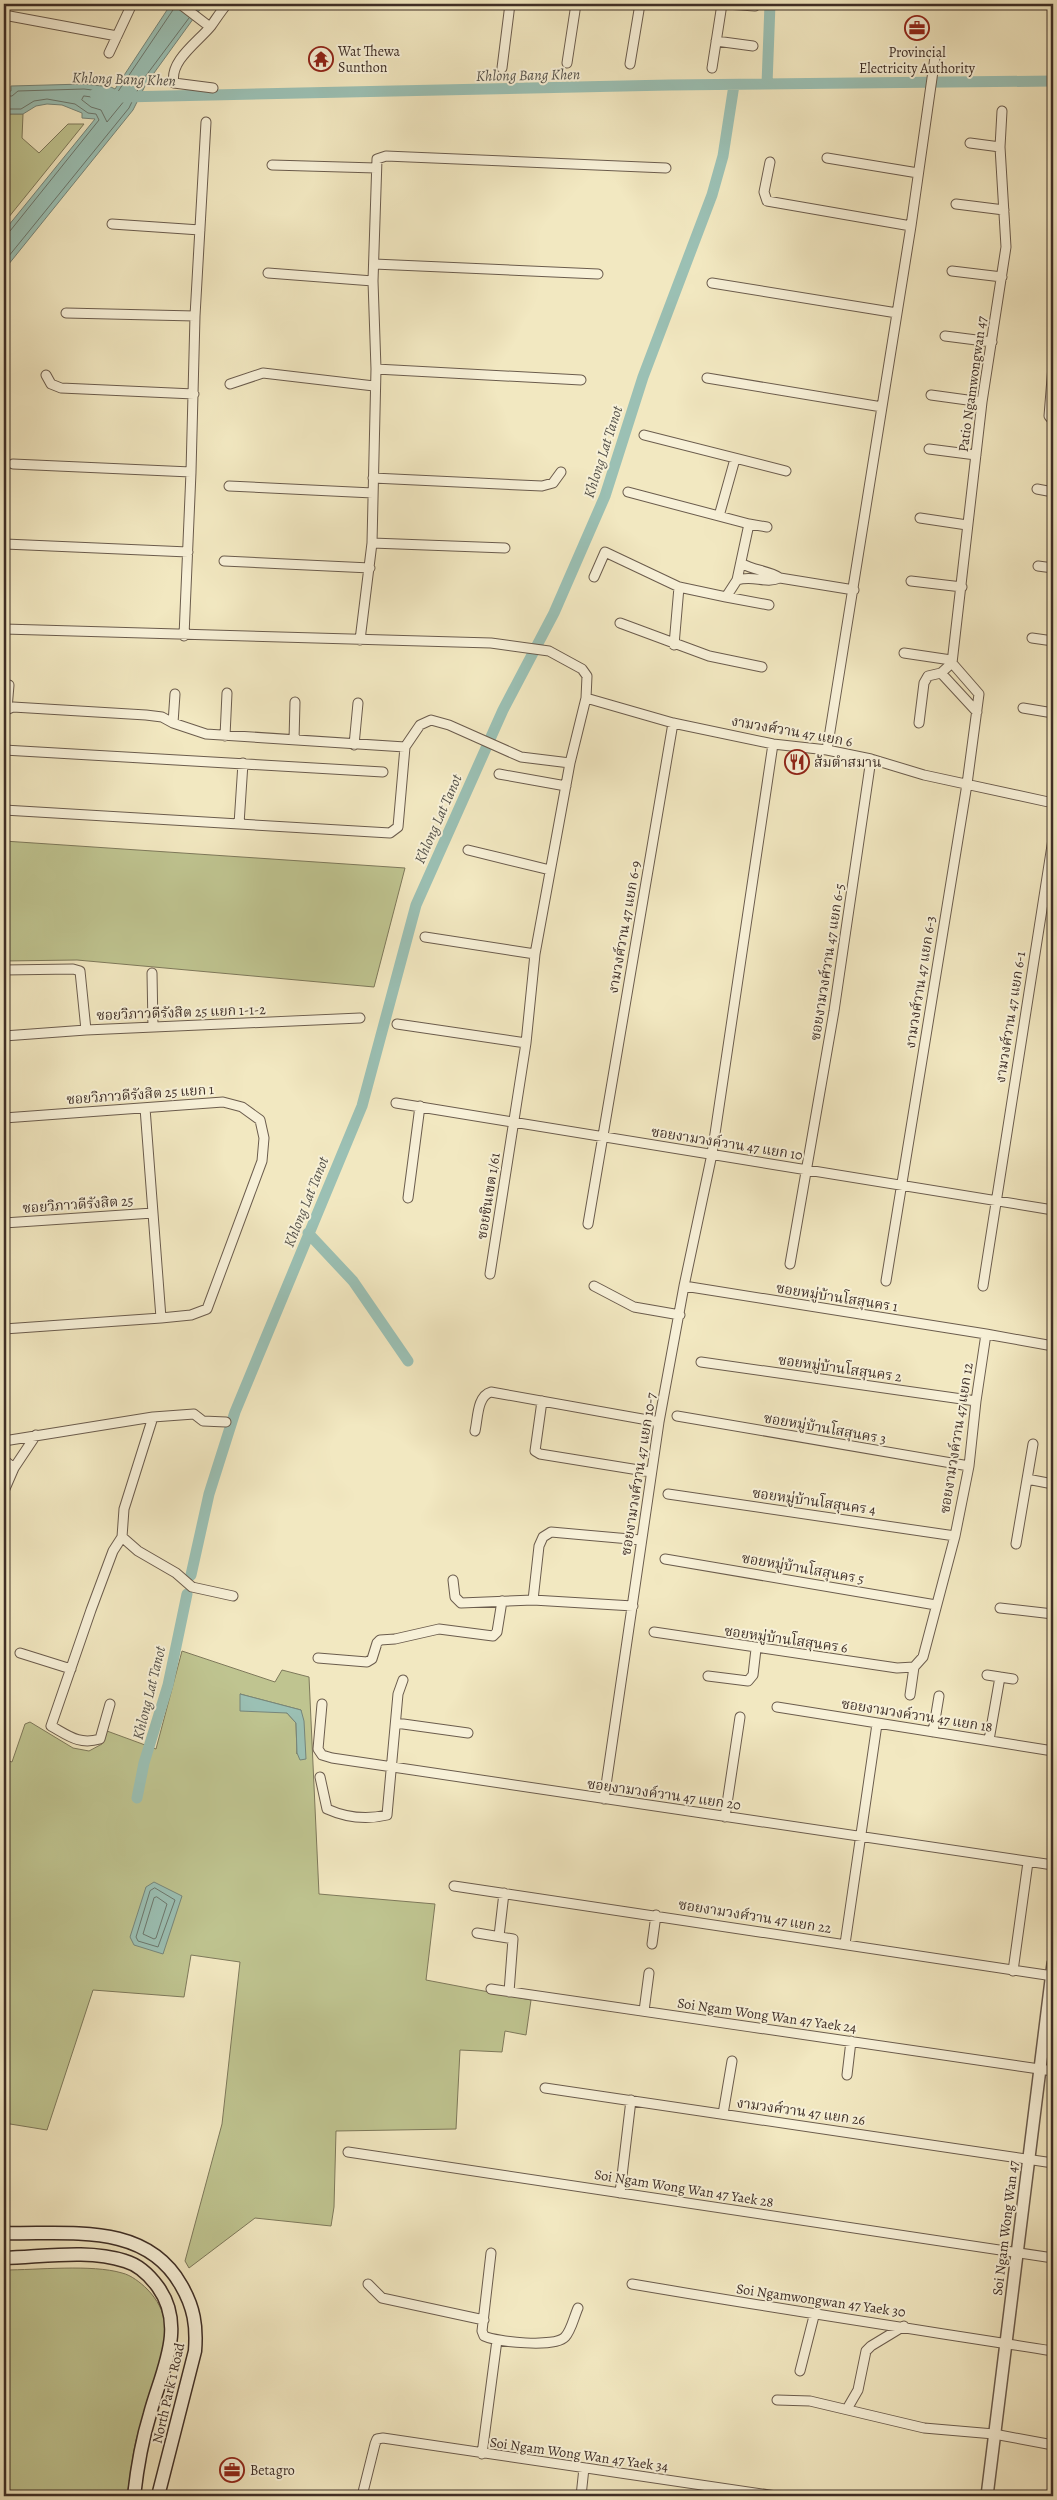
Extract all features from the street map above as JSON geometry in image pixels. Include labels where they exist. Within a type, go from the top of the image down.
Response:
[{"type":"main road","name":"North Park 1 Road","points":[[4,2233],[101,2236],[125,2240],[151,2251],[172,2270],[183,2288],[194,2311],[197,2330],[194,2351],[158,2496]]},
{"type":"main road","name":"North Park 1 Road","points":[[4,2258],[96,2256],[126,2262],[152,2278],[167,2299],[172,2321],[171,2342],[149,2414],[134,2496]]},
{"type":"street","points":[[109,53],[132,4]]},
{"type":"street","points":[[180,4],[210,27]]},
{"type":"street","points":[[213,88],[174,84],[172,76],[181,58],[210,27],[227,4]]},
{"type":"street","points":[[502,68],[510,4]]},
{"type":"street","points":[[567,64],[576,4]]},
{"type":"street","points":[[630,64],[640,4]]},
{"type":"street","points":[[712,68],[722,4]]},
{"type":"street","points":[[726,4],[755,6]]},
{"type":"street","points":[[4,15],[116,36]]},
{"type":"street","points":[[716,41],[753,46]]},
{"type":"street","points":[[827,750],[911,226],[934,57]]},
{"type":"street","name":"Patio Ngamwongwan 47","points":[[951,662],[962,588],[967,525],[982,402],[1006,247],[1000,147],[1002,111]]},
{"type":"street","points":[[184,636],[194,394],[195,316],[206,122]]},
{"type":"street","points":[[970,143],[1000,147]]},
{"type":"street","points":[[4,629],[360,640],[372,543],[374,386],[376,369],[373,281],[377,160],[386,156],[666,168]]},
{"type":"street","points":[[827,158],[918,173]]},
{"type":"street","points":[[770,162],[764,192],[767,201],[911,226]]},
{"type":"street","points":[[272,165],[376,168]]},
{"type":"street","points":[[956,204],[1004,210]]},
{"type":"street","points":[[112,224],[200,230]]},
{"type":"street","points":[[374,264],[598,274]]},
{"type":"street","points":[[952,271],[1002,277]]},
{"type":"street","points":[[268,273],[373,281]]},
{"type":"street","points":[[712,283],[897,313]]},
{"type":"street","points":[[66,313],[195,316]]},
{"type":"street","points":[[945,336],[992,342]]},
{"type":"street","points":[[1053,366],[1048,416],[1053,421]]},
{"type":"street","points":[[376,369],[581,380]]},
{"type":"street","points":[[230,384],[263,373],[374,386]]},
{"type":"street","points":[[46,375],[51,384],[61,388],[194,394]]},
{"type":"street","points":[[707,378],[882,407]]},
{"type":"street","points":[[931,395],[982,402]]},
{"type":"street","points":[[644,435],[786,471]]},
{"type":"street","points":[[929,449],[976,455]]},
{"type":"street","points":[[719,516],[735,458]]},
{"type":"street","points":[[13,464],[191,472]]},
{"type":"street","points":[[373,478],[542,486],[553,483],[561,472]]},
{"type":"street","points":[[229,486],[373,493]]},
{"type":"street","points":[[1036,489],[1053,492]]},
{"type":"street","points":[[628,492],[767,527]]},
{"type":"street","points":[[920,518],[967,525]]},
{"type":"street","points":[[726,597],[737,580],[749,524]]},
{"type":"street","points":[[372,543],[505,548]]},
{"type":"street","points":[[5,544],[188,552]]},
{"type":"street","points":[[594,577],[605,552],[679,587],[769,605]]},
{"type":"street","points":[[224,561],[370,568]]},
{"type":"street","points":[[741,563],[749,568],[773,573],[780,578],[854,590]]},
{"type":"street","points":[[1038,566],[1053,568]]},
{"type":"street","points":[[737,580],[749,576],[772,581],[780,578]]},
{"type":"street","points":[[911,581],[962,588]]},
{"type":"street","points":[[674,645],[679,587]]},
{"type":"street","points":[[620,623],[674,645],[709,656],[762,666]]},
{"type":"street","points":[[1032,638],[1053,641]]},
{"type":"street","name":"ซอยชินเขต 1/61","points":[[360,640],[491,643],[548,651],[582,670],[587,676],[586,698],[570,764],[535,954],[526,1043],[490,1274]]},
{"type":"street","points":[[904,653],[951,662]]},
{"type":"street","points":[[919,723],[924,683],[928,676],[941,673],[951,662]]},
{"type":"street","name":"งามวงศ์วาน 47 แยก 6-3","points":[[886,1281],[900,1185],[967,784],[979,694],[951,662]]},
{"type":"street","points":[[941,673],[977,712]]},
{"type":"street","points":[[9,685],[5,710],[13,707],[146,715],[162,717],[173,723],[206,734],[405,747]]},
{"type":"street","points":[[225,736],[228,693]]},
{"type":"street","points":[[173,723],[175,694]]},
{"type":"street","name":"งามวงศ์วาน 47 แยก 6","points":[[586,698],[673,723],[773,744],[827,750],[871,759],[924,774],[1053,802]]},
{"type":"street","points":[[294,740],[295,702]]},
{"type":"street","points":[[354,745],[358,703]]},
{"type":"street","points":[[1023,708],[1053,713]]},
{"type":"street","points":[[4,810],[390,833],[398,827],[405,747],[420,725],[431,720],[449,725],[521,757],[570,764]]},
{"type":"street","name":"งามวงศ์วาน 47 แยก 6-9","points":[[588,1224],[673,723]]},
{"type":"street","name":"ซอยงามวงศ์วาน 47 แยก 10-7","points":[[604,1799],[659,1422],[684,1286],[712,1154],[773,744]]},
{"type":"street","points":[[4,750],[383,772]]},
{"type":"street","name":"ซอยงามวงศ์วาน 47 แยก 6-5","points":[[790,1264],[808,1170],[834,1012],[871,759]]},
{"type":"street","points":[[239,824],[243,763]]},
{"type":"street","points":[[499,774],[566,786]]},
{"type":"street","name":"งามวงศ์วาน 47 แยก 6-1","points":[[983,1286],[995,1200],[1051,868],[1053,839]]},
{"type":"street","points":[[468,850],[550,870]]},
{"type":"street","points":[[425,937],[535,954]]},
{"type":"street","points":[[4,970],[73,969],[80,971],[86,1030]]},
{"type":"street","points":[[152,973],[153,1027]]},
{"type":"street","name":"ซอยวิภาวดีรังสิต 25 แยก 1-1-2","points":[[4,1036],[86,1030],[360,1018]]},
{"type":"street","points":[[398,1024],[526,1043]]},
{"type":"street","name":"ซอยวิภาวดีรังสิต 25 แยก 1","points":[[4,1118],[223,1102],[242,1107],[260,1120],[264,1138],[262,1161],[207,1309],[191,1315],[161,1318]]},
{"type":"street","name":"ซอยงามวงค์วาน 47 แยก 10","points":[[396,1102],[1053,1210]]},
{"type":"street","points":[[408,1198],[420,1106]]},
{"type":"street","points":[[4,1329],[161,1318],[146,1108]]},
{"type":"street","name":"ซอยวิภาวดีรังสิต 25","points":[[4,1223],[153,1213]]},
{"type":"street","points":[[594,1286],[634,1307],[680,1315]]},
{"type":"street","name":"ซอยหมู่บ้านโสสุนคร 1","points":[[684,1286],[986,1334]]},
{"type":"street","points":[[986,1334],[1053,1346]]},
{"type":"street","name":"ซอยงามวงค์วาน 47 แยก 12","points":[[914,1667],[923,1656],[955,1536],[969,1466],[986,1334]]},
{"type":"street","name":"ซอยหมู่บ้านโสสุนคร 2","points":[[701,1362],[976,1401]]},
{"type":"street","points":[[475,1431],[481,1398],[491,1392],[659,1422]]},
{"type":"street","points":[[542,1402],[535,1451],[540,1454],[652,1472]]},
{"type":"street","points":[[4,1441],[153,1417],[194,1414],[203,1422],[226,1422]]},
{"type":"street","name":"ซอยหมู่บ้านโสสุนคร 3","points":[[677,1416],[969,1466]]},
{"type":"street","points":[[110,1704],[100,1739],[88,1742],[78,1741],[51,1726],[113,1551],[122,1537],[124,1509],[153,1417]]},
{"type":"street","points":[[4,1491],[14,1468],[36,1435]]},
{"type":"street","points":[[1016,1544],[1033,1444]]},
{"type":"street","points":[[4,1460],[14,1468]]},
{"type":"street","points":[[1027,1480],[1053,1484]]},
{"type":"street","name":"ซอยหมู่บ้านโสสุนคร 4","points":[[668,1494],[955,1536]]},
{"type":"street","points":[[533,1600],[539,1546],[543,1538],[551,1532],[641,1540]]},
{"type":"street","points":[[122,1537],[138,1550],[176,1573],[192,1588],[233,1596]]},
{"type":"street","name":"ซอยหมู่บ้านโสสุนคร 5","points":[[666,1559],[936,1605]]},
{"type":"street","points":[[453,1580],[455,1598],[461,1603],[533,1600],[633,1606]]},
{"type":"street","points":[[318,1658],[367,1662],[372,1659],[377,1643],[380,1640],[395,1639],[439,1628],[493,1636],[497,1632],[502,1601]]},
{"type":"street","points":[[1000,1608],[1053,1614]]},
{"type":"street","name":"ซอยหมู่บ้านโสสุนคร 6","points":[[654,1632],[756,1649],[897,1668],[914,1667]]},
{"type":"street","points":[[708,1676],[748,1681],[753,1676],[756,1649]]},
{"type":"street","points":[[20,1653],[71,1669]]},
{"type":"street","points":[[910,1694],[914,1667]]},
{"type":"street","points":[[987,1675],[1013,1679]]},
{"type":"street","points":[[989,1740],[1000,1677]]},
{"type":"street","points":[[320,1777],[328,1809],[343,1816],[371,1818],[387,1814],[399,1686],[403,1680]]},
{"type":"street","points":[[934,1732],[939,1696]]},
{"type":"street","name":"ซอยงามวงค์วาน 47 แยก 20","points":[[322,1704],[318,1749],[322,1755],[390,1768],[1053,1866]]},
{"type":"street","name":"ซอยงามวงค์วาน 47 แยก 18","points":[[777,1707],[1053,1750]]},
{"type":"street","points":[[725,1817],[740,1717]]},
{"type":"street","points":[[396,1722],[468,1733]]},
{"type":"street","points":[[845,1944],[877,1724]]},
{"type":"street","points":[[1013,1971],[1028,1862]]},
{"type":"street","name":"ซอยงามวงศ์วาน 47 แยก 22","points":[[454,1886],[1052,1976]]},
{"type":"street","points":[[498,1936],[504,1893]]},
{"type":"street","points":[[652,1944],[656,1916]]},
{"type":"street","points":[[477,1934],[513,1939],[508,1992]]},
{"type":"street","name":"Soi Ngam Wong Wan 47","points":[[987,2496],[1053,1964]]},
{"type":"street","points":[[644,2011],[649,1973]]},
{"type":"street","name":"Soi Ngam Wong Wan 47 Yaek 24","points":[[491,1989],[1053,2071]]},
{"type":"street","points":[[847,2075],[851,2041]]},
{"type":"street","points":[[723,2114],[732,2061]]},
{"type":"street","name":"งามวงศ์วาน 47 แยก 26","points":[[544,2088],[1053,2163]]},
{"type":"street","points":[[620,2193],[631,2100]]},
{"type":"street","name":"Soi Ngam Wong Wan 47 Yaek 28","points":[[348,2152],[1053,2258]]},
{"type":"street","points":[[490,2253],[482,2330],[484,2336],[497,2340],[534,2343],[556,2342],[565,2337],[578,2308]]},
{"type":"street","points":[[368,2284],[382,2298],[484,2320]]},
{"type":"street","name":"Soi Ngamwongwan 47 Yaek 30","points":[[632,2284],[814,2316],[904,2326],[1053,2351]]},
{"type":"street","points":[[800,2371],[814,2316]]},
{"type":"street","points":[[847,2409],[858,2390],[866,2352],[871,2346],[904,2326]]},
{"type":"street","points":[[482,2454],[497,2340]]},
{"type":"street","points":[[777,2400],[810,2401],[924,2428],[994,2434],[1053,2445]]},
{"type":"street","name":"Soi Ngam Wong Wan 47 Yaek 34","points":[[362,2496],[378,2439],[776,2496]]},
{"type":"street","points":[[581,2496],[584,2468]]},
{"type":"green space","points":[[4,114],[23,114],[22,138],[39,153],[68,124],[84,124],[4,223]]},
{"type":"green space","points":[[4,841],[405,868],[374,987],[77,960],[4,961]]},
{"type":"green space","points":[[182,1651],[275,1682],[282,1670],[309,1677],[319,1894],[435,1904],[426,1980],[531,2000],[526,2035],[505,2031],[502,2052],[460,2050],[456,2129],[336,2131],[334,2207],[331,2226],[255,2218],[189,2268],[185,2261],[222,2124],[240,1962],[191,1955],[184,1997],[93,1990],[47,2130],[4,2123],[4,1759],[12,1762],[25,1724],[30,1722],[73,1748],[89,1751],[102,1744],[107,1731],[156,1749]],"holes":[[[240,1694],[301,1710],[297,1754],[296,1723],[287,1713]]]},
{"type":"green space","points":[[80,2268],[110,2270],[132,2277],[142,2284],[159,2306],[165,2324],[166,2343],[157,2382],[136,2440],[127,2496],[4,2496],[4,2270]]},
{"type":"water","points":[[171,4],[204,4],[146,84],[133,110],[4,270],[4,231],[95,119],[82,118],[82,113],[62,105],[47,104],[36,106],[23,114],[4,114],[4,91],[11,91],[11,86],[84,84],[115,89]]},
{"type":"water","points":[[240,1694],[301,1710],[304,1721],[306,1759],[300,1760],[297,1753],[296,1723],[287,1713],[240,1711]]},
{"type":"water","points":[[154,1882],[182,1896],[163,1954],[134,1945],[130,1937],[146,1887]]},
{"type":"waterway","points":[[767,84],[770,4]]},
{"type":"waterway","name":"Khlong Bang Khen","points":[[95,94],[123,97],[669,85],[1053,81]]},
{"type":"waterway","name":"Khlong Lat Tanot","points":[[191,1575],[209,1494],[235,1412],[362,1106],[416,905],[503,710],[554,613],[605,496],[643,377],[712,195],[723,156],[734,85]]},
{"type":"waterway","points":[[308,1233],[353,1281],[408,1361]]},
{"type":"waterway","name":"Khlong Lat Tanot","points":[[137,1798],[144,1763],[168,1685],[187,1594]]},
{"type":"place","name":"Provincial Electricity Authority","points":[[917,28]]},
{"type":"place","name":"Wat Thewa Sunthon","points":[[321,59]]},
{"type":"place","name":"ส้มตำสมาน","points":[[797,762]]},
{"type":"place","name":"Betagro","points":[[232,2470]]}]
